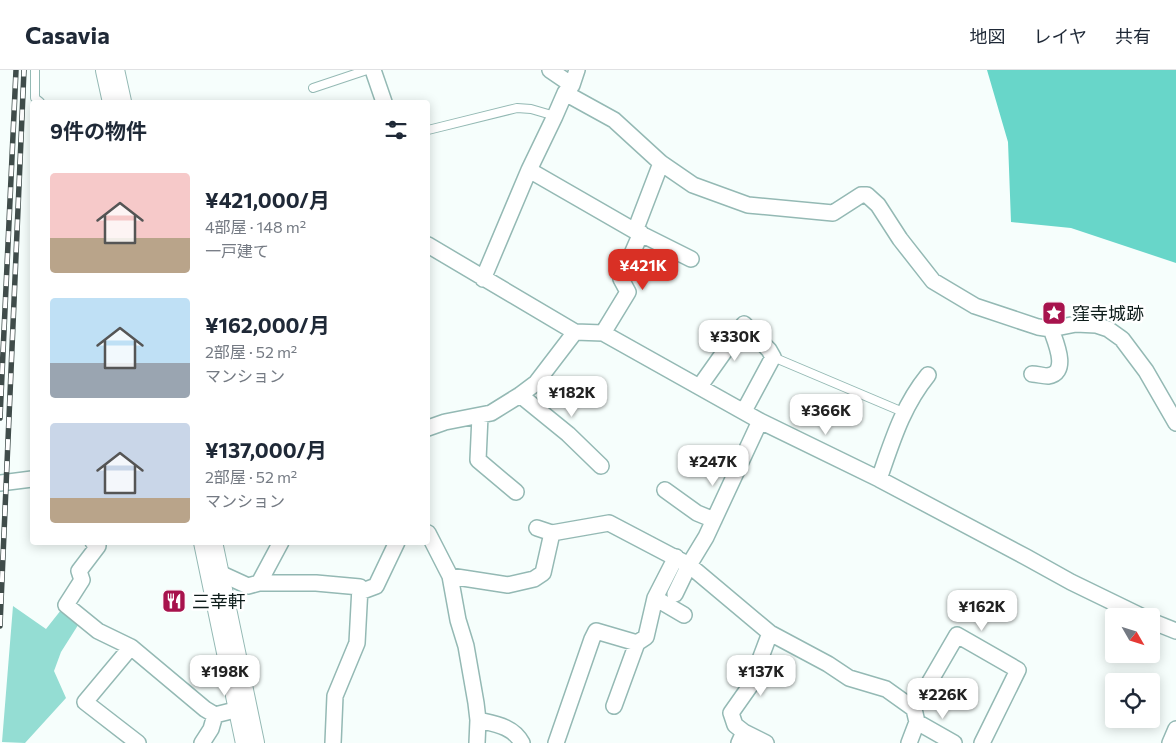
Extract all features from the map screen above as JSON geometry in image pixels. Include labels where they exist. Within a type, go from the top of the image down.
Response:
[{"type":"highway","points":[[110,70],[117,100]]},
{"type":"highway","points":[[206,552],[250,743]]},
{"type":"street","points":[[373,70],[383,100]]},
{"type":"street","points":[[550,70],[568,89],[614,120],[661,163],[693,185],[748,205],[833,213],[861,195],[867,194],[878,205],[900,239],[933,281],[976,306],[1052,330],[1076,324],[1096,325],[1108,329],[1122,339],[1146,371],[1176,423]]},
{"type":"street","points":[[483,278],[529,170],[577,70]]},
{"type":"street","points":[[603,333],[628,292],[621,280],[661,163]]},
{"type":"street","points":[[529,170],[638,232],[691,259]]},
{"type":"street","points":[[430,246],[575,332],[603,333],[760,421],[879,479],[1071,582],[1125,608]]},
{"type":"street","points":[[700,386],[744,324],[769,350],[773,357],[744,411]]},
{"type":"street","points":[[1032,374],[1049,376],[1059,368],[1060,357],[1052,330]]},
{"type":"street","points":[[430,427],[446,422],[491,413],[520,395],[536,384],[575,332]]},
{"type":"street","points":[[879,479],[903,412],[916,389],[928,376]]},
{"type":"street","points":[[520,395],[568,434],[601,466]]},
{"type":"street","points":[[480,416],[478,460],[516,492]]},
{"type":"street","points":[[675,594],[714,520],[760,421]]},
{"type":"street","points":[[0,484],[29,484]]},
{"type":"street","points":[[665,490],[697,513],[714,520]]},
{"type":"street","points":[[537,528],[552,533],[609,523],[676,557],[689,565],[770,633],[828,664],[849,678],[886,689],[916,716],[954,743]]},
{"type":"street","points":[[450,576],[508,585],[534,580],[543,573],[552,533]]},
{"type":"street","points":[[430,537],[450,576],[458,620],[466,646],[478,720],[477,743]]},
{"type":"street","points":[[97,545],[98,546],[79,571],[82,580],[66,605],[98,631],[131,647],[204,709],[215,715],[243,708]]},
{"type":"street","points":[[259,583],[279,545]]},
{"type":"street","points":[[360,592],[376,586],[396,545]]},
{"type":"street","points":[[206,552],[248,586],[259,583],[324,584],[360,587],[357,643],[336,696],[333,743]]},
{"type":"street","points":[[614,706],[637,643],[646,637],[655,598],[676,557]]},
{"type":"street","points":[[655,598],[684,615]]},
{"type":"street","points":[[1160,625],[1176,631]]},
{"type":"street","points":[[556,743],[596,631],[637,643]]},
{"type":"street","points":[[766,743],[741,737],[731,713],[750,686],[770,633]]},
{"type":"street","points":[[910,743],[916,716],[957,635],[1018,670],[982,743]]},
{"type":"street","points":[[131,647],[85,702],[138,743]]},
{"type":"street","points":[[202,743],[211,729],[215,715]]},
{"type":"street","points":[[478,720],[503,726],[517,734],[522,743]]},
{"type":"street","points":[[1170,743],[1176,729]]},
{"type":"lane","points":[[35,70],[35,98],[38,100]]},
{"type":"lane","points":[[312,88],[367,70]]},
{"type":"lane","points":[[430,130],[517,108],[555,116]]},
{"type":"lane","points":[[773,357],[903,412]]},
{"type":"shaded area","points":[[987,70],[1176,70],[1176,263],[1071,228],[1011,222],[1008,142]]},
{"type":"shaded area","points":[[13,606],[46,629],[61,610],[80,622],[61,652],[54,671],[66,698],[25,743],[2,742]]},
{"type":"railway","points":[[0,418],[16,70]]},
{"type":"railway","points":[[0,626],[24,70]]},
{"type":"place","name":"窪寺城跡","points":[[1054,313]]},
{"type":"place","name":"三幸軒","points":[[174,601]]}]
